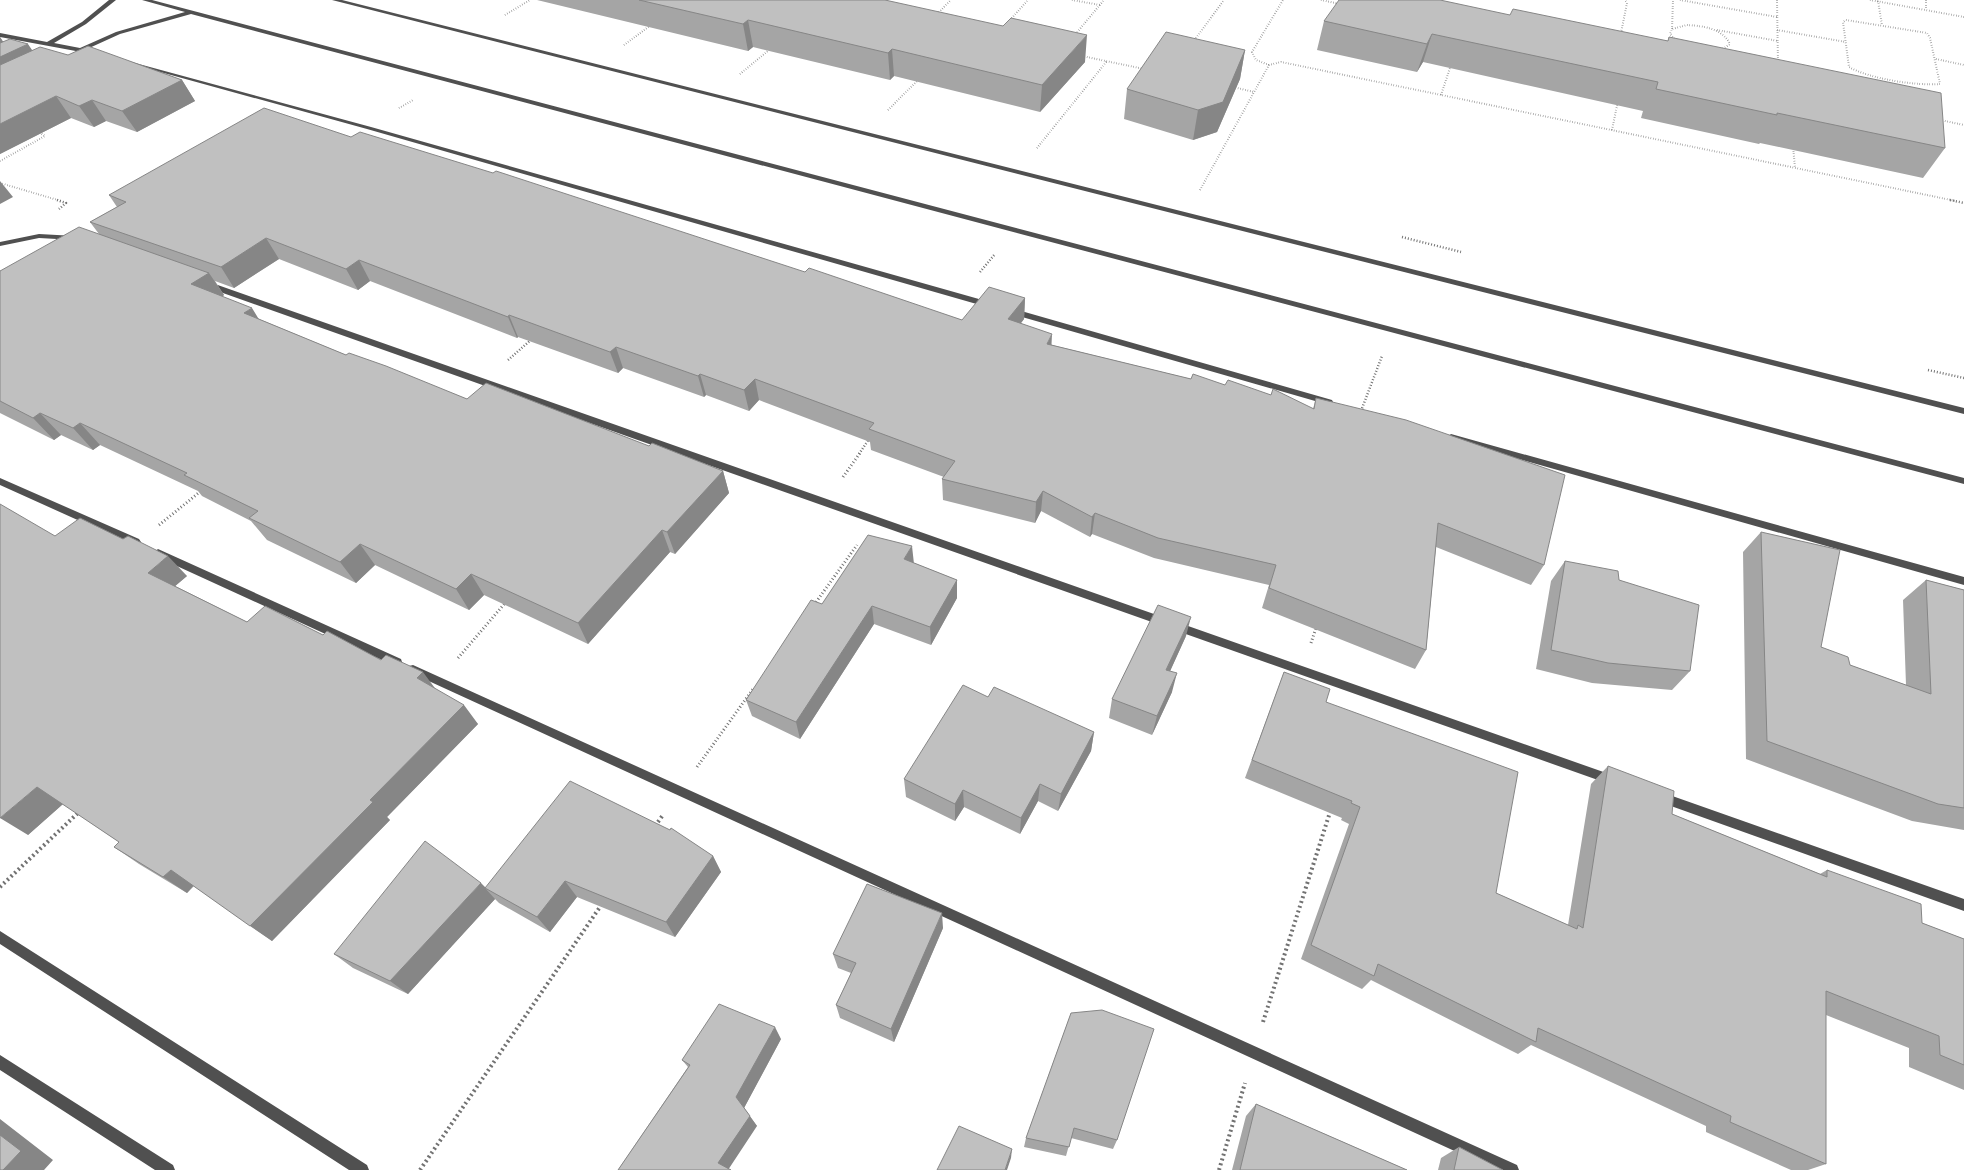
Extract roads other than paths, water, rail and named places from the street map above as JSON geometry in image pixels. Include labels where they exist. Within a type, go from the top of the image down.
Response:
[{"type":"street","points":[[44,46],[84,23],[113,0]]},
{"type":"street","points":[[145,0],[1964,480]]},
{"type":"street","points":[[335,0],[1964,411]]},
{"type":"street","points":[[65,57],[118,33],[192,13]]},
{"type":"street","points":[[0,35],[44,46],[100,54]]},
{"type":"street","points":[[119,59],[995,306]]},
{"type":"street","points":[[0,244],[39,236],[67,236],[89,242]]},
{"type":"street","points":[[201,282],[1620,783]]},
{"type":"street","points":[[1004,309],[1361,411]]},
{"type":"street","points":[[1446,435],[1964,581]]},
{"type":"street","points":[[0,481],[1512,1170]]},
{"type":"street","points":[[1648,793],[1964,905]]},
{"type":"street","points":[[0,937],[362,1170]]},
{"type":"street","points":[[0,1062],[168,1170]]}]
